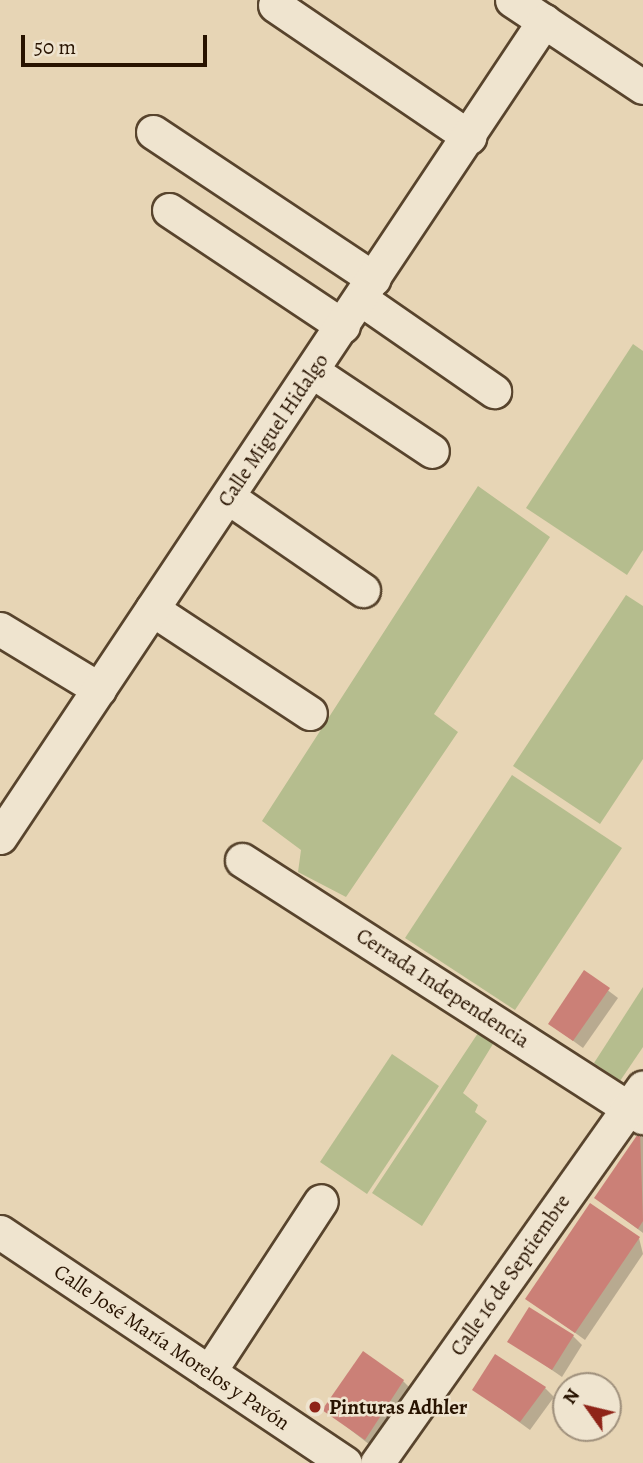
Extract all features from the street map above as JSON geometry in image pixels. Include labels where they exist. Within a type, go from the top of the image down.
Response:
[{"type":"street","points":[[512,0],[643,87]]},
{"type":"street","points":[[275,5],[469,137]]},
{"type":"street","name":"Calle Miguel Hidalgo","points":[[0,837],[544,21]]},
{"type":"street","points":[[153,132],[367,289],[494,391]]},
{"type":"street","points":[[169,210],[343,326]]},
{"type":"street","points":[[312,372],[432,451]]},
{"type":"street","points":[[228,497],[363,590]]},
{"type":"street","points":[[152,609],[310,713]]},
{"type":"street","points":[[0,629],[99,689]]},
{"type":"street","name":"Cerrada Independencia","points":[[242,860],[638,1104]]},
{"type":"street","name":"Calle 16 de Septiembre","points":[[377,1463],[638,1104]]},
{"type":"street","points":[[209,1372],[321,1201]]},
{"type":"street","name":"Calle José María Morelos y Pavón","points":[[0,1232],[345,1463]]},
{"type":"green space","points":[[633,344],[643,351],[643,550],[627,575],[526,508]]},
{"type":"green space","points":[[478,486],[550,537],[434,714],[458,732],[346,897],[298,872],[301,850],[262,821]]},
{"type":"green space","points":[[626,595],[643,606],[643,759],[600,824],[513,766]]},
{"type":"green space","points":[[512,775],[622,848],[515,1010],[405,938]]},
{"type":"green space","points":[[643,987],[643,1047],[620,1081],[594,1063]]},
{"type":"green space","points":[[480,1030],[496,1039],[463,1093],[478,1105],[475,1112],[487,1121],[422,1226],[372,1193]]},
{"type":"green space","points":[[392,1054],[439,1086],[367,1194],[320,1162]]},
{"type":"building","points":[[584,970],[610,988],[573,1041],[548,1024]]},
{"type":"building","points":[[640,1131],[643,1221],[638,1229],[594,1198]]},
{"type":"building","points":[[590,1203],[640,1237],[575,1333],[525,1299]]},
{"type":"building","points":[[529,1307],[574,1335],[552,1370],[507,1342]]},
{"type":"building","points":[[363,1351],[404,1380],[365,1440],[322,1410]]},
{"type":"building","points":[[495,1354],[546,1387],[520,1422],[472,1390]]},
{"type":"place","name":"Pinturas Adhler","points":[[315,1407]]}]
